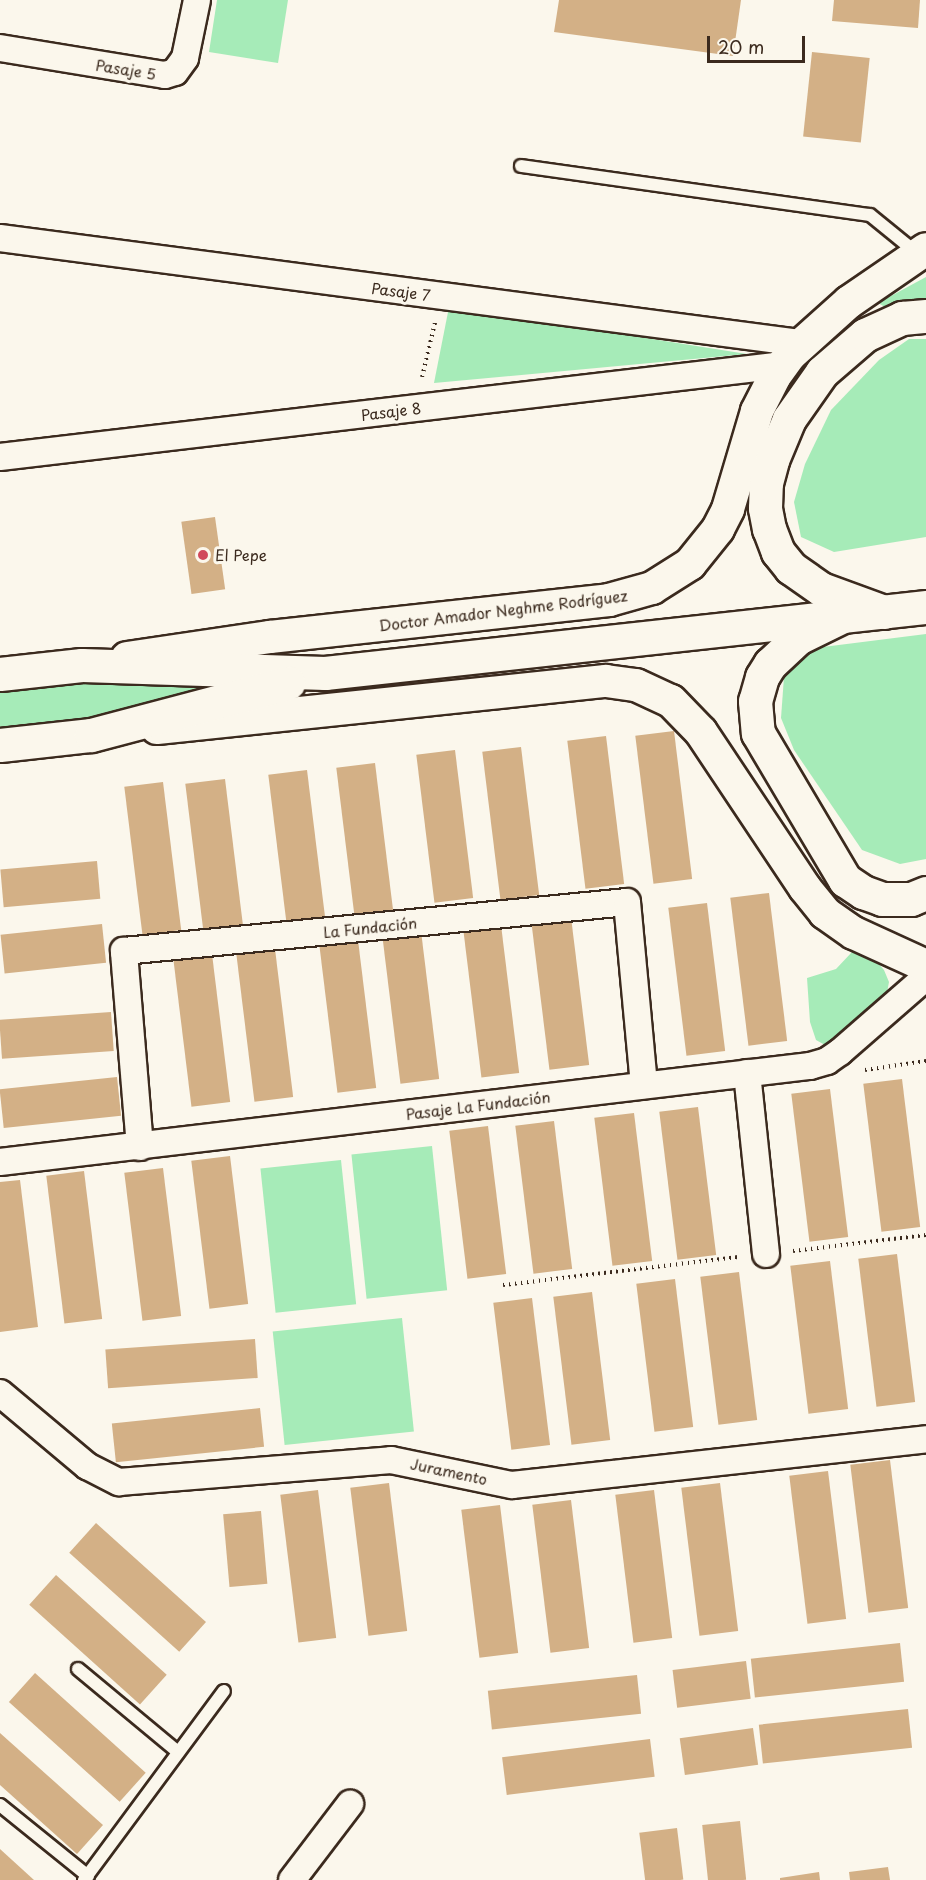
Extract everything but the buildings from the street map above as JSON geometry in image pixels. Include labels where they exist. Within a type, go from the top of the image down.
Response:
[{"type":"main road","points":[[884,612],[821,589],[791,568],[778,552],[769,529],[765,508],[766,483],[775,452],[789,419],[822,372],[865,335],[902,318],[926,316]]},
{"type":"main road","name":"Doctor Amador Neghme Rodríguez","points":[[0,674],[82,665],[325,673],[926,607]]},
{"type":"main road","points":[[847,614],[798,639],[770,664],[762,677],[755,701],[758,733],[845,880],[862,892],[882,899],[911,899],[926,893]]},
{"type":"main road","name":"Doctor Amador Neghme Rodríguez","points":[[0,745],[91,735],[325,673]]},
{"type":"street","name":"Pasaje 5","points":[[0,48],[165,75],[175,72],[185,58],[197,0]]},
{"type":"street","name":"Pasaje 7","points":[[0,238],[442,296],[792,354]]},
{"type":"street","name":"Doctor Amador Neghme Rodríguez","points":[[82,665],[270,637],[609,600],[652,588],[690,564],[718,529],[728,508],[757,411],[792,354],[849,302],[922,252]]},
{"type":"street","name":"Pasaje 8","points":[[0,457],[415,408],[792,354]]},
{"type":"street","name":"Doctor Amador Neghme Rodríguez","points":[[91,735],[606,681],[636,684],[670,701],[701,732],[820,909],[854,933],[926,966]]},
{"type":"street","name":"La Fundación","points":[[140,1147],[124,951],[627,902],[644,1085]]},
{"type":"street","name":"Pasaje La Fundación","points":[[0,1162],[810,1066],[827,1061],[840,1052],[926,976]]},
{"type":"street","points":[[747,1073],[766,1254]]},
{"type":"street","name":"Juramento","points":[[0,1393],[87,1466],[119,1482],[391,1460],[512,1485],[926,1439]]},
{"type":"street","points":[[292,1880],[350,1804]]},
{"type":"lane","points":[[521,166],[870,214],[922,252]]},
{"type":"lane","points":[[78,1669],[178,1752]]},
{"type":"lane","points":[[0,1805],[86,1878],[224,1691]]},
{"type":"path","points":[[415,408],[442,296]]},
{"type":"path","points":[[503,1285],[926,1235]]},
{"type":"green space","points":[[217,0],[288,0],[278,63],[209,52]]},
{"type":"green space","points":[[926,277],[926,304],[894,312],[878,303]]},
{"type":"green space","points":[[449,307],[747,354],[434,383]]},
{"type":"green space","points":[[909,339],[926,339],[926,537],[834,552],[801,537],[794,502],[805,464],[831,410],[879,360]]},
{"type":"green space","points":[[926,634],[926,859],[900,864],[862,850],[794,750],[781,718],[784,677],[815,648]]},
{"type":"green space","points":[[100,677],[197,680],[200,695],[133,713],[0,731],[0,688]]},
{"type":"green space","points":[[852,952],[877,962],[884,970],[889,982],[886,998],[858,1022],[825,1045],[816,1040],[810,1022],[807,978],[836,969]]},
{"type":"green space","points":[[432,1146],[447,1290],[367,1299],[351,1154]]},
{"type":"green space","points":[[341,1160],[356,1304],[276,1313],[260,1168]]},
{"type":"green space","points":[[402,1318],[414,1431],[285,1445],[273,1332]]},
{"type":"place","name":"El Pepe","points":[[203,555]]}]
